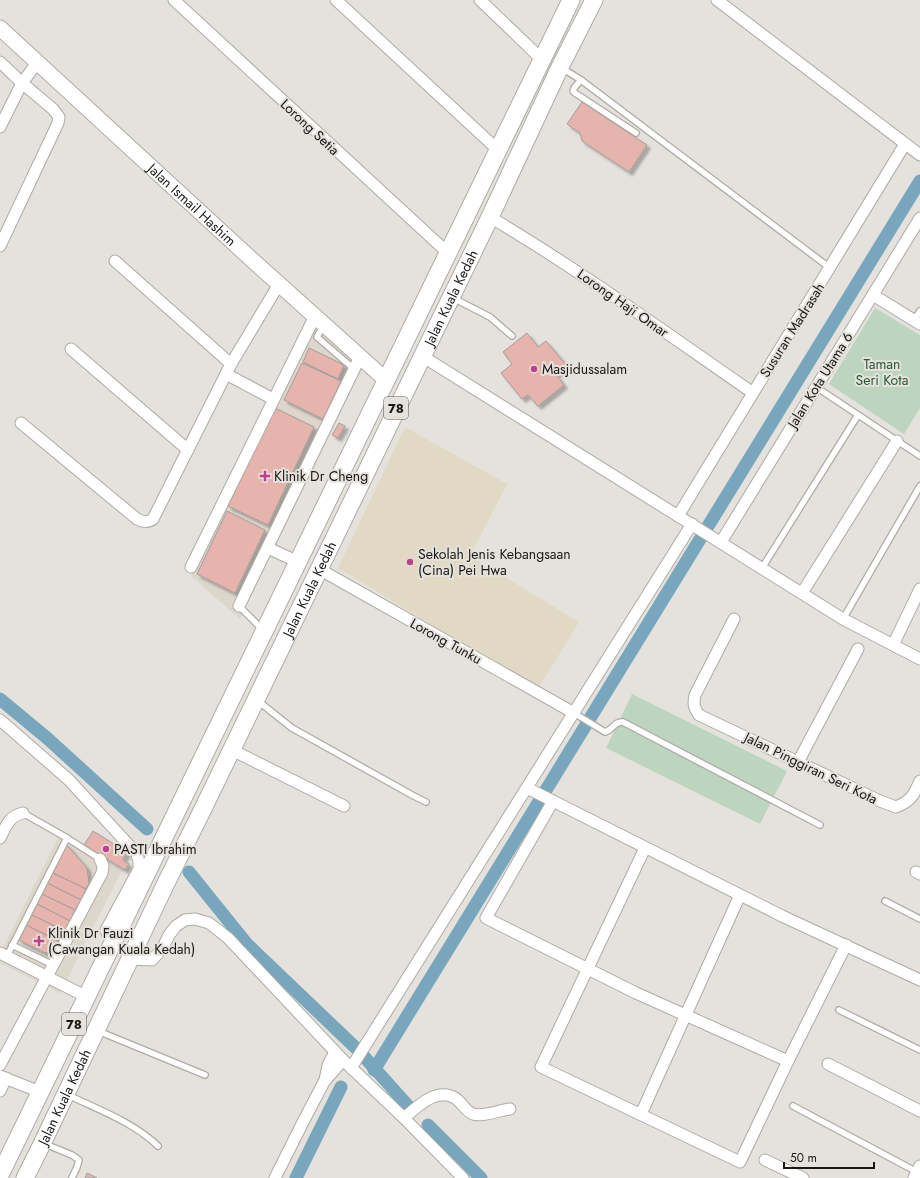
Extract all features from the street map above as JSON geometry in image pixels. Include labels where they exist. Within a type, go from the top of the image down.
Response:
[{"type":"main road","name":"Jalan Kuala Kedah","points":[[0,1175],[571,0]]},
{"type":"main road","name":"Jalan Kuala Kedah","points":[[25,1178],[167,881],[490,217],[560,67],[594,0]]},
{"type":"street","name":"Lorong Setia","points":[[175,0],[448,253]]},
{"type":"street","points":[[336,0],[498,150]]},
{"type":"street","points":[[480,0],[542,60]]},
{"type":"street","points":[[717,0],[920,155]]},
{"type":"street","name":"Jalan Ismail Hashim","points":[[0,28],[320,320],[357,363],[386,380]]},
{"type":"street","points":[[0,62],[53,109],[58,117],[58,123],[0,246]]},
{"type":"street","points":[[0,127],[22,83],[37,63]]},
{"type":"street","name":"Susuran Madrasah","points":[[678,516],[905,144]]},
{"type":"street","name":"Lorong Haji Omar","points":[[490,217],[572,268],[753,392]]},
{"type":"street","name":"Jalan Kota Utama 6","points":[[717,540],[816,387],[920,218]]},
{"type":"street","points":[[115,261],[229,369],[273,399]]},
{"type":"street","points":[[21,423],[136,519],[149,522],[152,519],[229,369],[279,284]]},
{"type":"street","points":[[873,295],[917,322]]},
{"type":"street","points":[[191,567],[273,399],[320,320]]},
{"type":"street","points":[[71,349],[188,450]]},
{"type":"street","points":[[422,356],[844,619],[920,659]]},
{"type":"street","points":[[239,606],[357,363]]},
{"type":"street","points":[[802,593],[897,441]]},
{"type":"street","points":[[353,1065],[574,713],[696,527]]},
{"type":"street","points":[[268,548],[298,562]]},
{"type":"street","name":"Lorong Tunku","points":[[318,569],[574,713]]},
{"type":"street","points":[[893,645],[920,589]]},
{"type":"street","name":"Jalan Pinggiran Seri Kota","points":[[734,619],[695,695],[693,703],[699,715],[880,802],[896,808],[905,804],[914,795],[920,781]]},
{"type":"street","points":[[798,762],[858,649]]},
{"type":"street","points":[[0,720],[69,780],[137,854],[139,862],[138,869],[106,930],[108,935],[114,938]]},
{"type":"street","points":[[232,750],[344,806]]},
{"type":"street","points":[[527,788],[782,916],[920,980]]},
{"type":"street","points":[[546,797],[486,918],[636,993],[788,1061]]},
{"type":"street","points":[[0,838],[9,821],[15,815],[23,813]]},
{"type":"street","points":[[645,848],[541,1066],[740,1162],[788,1061],[846,945]]},
{"type":"street","points":[[0,1064],[102,873],[103,866],[100,859]]},
{"type":"street","points":[[641,1114],[740,895]]},
{"type":"street","points":[[130,959],[152,960],[162,949],[176,926],[185,920],[195,919],[209,923],[228,938],[339,1056],[353,1065],[463,1178]]},
{"type":"street","points":[[3,955],[87,996]]},
{"type":"street","points":[[275,1178],[303,1122],[339,1056]]},
{"type":"street","points":[[828,1064],[920,1111]]},
{"type":"street","points":[[0,1091],[3,1077],[40,1092]]},
{"type":"street","points":[[404,1118],[434,1096],[444,1094],[454,1098],[468,1111],[474,1114],[485,1114],[510,1108]]},
{"type":"street","points":[[765,1160],[803,1178]]},
{"type":"lane","points":[[560,67],[581,80],[830,268]]},
{"type":"lane","points":[[581,80],[574,88],[575,93],[636,133]]},
{"type":"lane","points":[[451,297],[490,317],[512,336]]},
{"type":"lane","points":[[917,322],[920,311]]},
{"type":"lane","points":[[816,387],[920,456]]},
{"type":"lane","points":[[762,568],[858,415]]},
{"type":"lane","points":[[844,619],[920,486]]},
{"type":"lane","points":[[239,606],[264,631]]},
{"type":"lane","points":[[256,699],[292,728],[426,802]]},
{"type":"lane","points":[[574,713],[605,732],[616,723],[623,722],[820,825]]},
{"type":"lane","points":[[23,813],[100,859]]},
{"type":"lane","points":[[3,955],[12,945],[67,838]]},
{"type":"lane","points":[[885,901],[920,919]]},
{"type":"lane","points":[[12,945],[52,965]]},
{"type":"lane","points":[[839,1010],[920,1050]]},
{"type":"lane","points":[[96,1030],[205,1075]]},
{"type":"lane","points":[[66,1094],[133,1127],[147,1136],[158,1146]]},
{"type":"lane","points":[[793,1106],[917,1172]]},
{"type":"lane","points":[[42,1144],[72,1155],[79,1160],[72,1178]]},
{"type":"shaded area","points":[[319,315],[368,357],[240,619],[191,576]]},
{"type":"shaded area","name":"Sekolah Jenis Kebangsaan (Cina) Pei Hwa","points":[[405,427],[507,484],[470,556],[579,622],[538,689],[338,568]]},
{"type":"shaded area","points":[[61,832],[122,870],[60,993],[0,963],[0,953]]},
{"type":"green space","name":"Taman Seri Kota","points":[[875,308],[920,335],[920,408],[904,434],[829,384]]},
{"type":"green space","points":[[632,694],[787,771],[760,824],[606,748]]},
{"type":"building","points":[[582,102],[647,145],[629,172],[582,141],[580,133],[567,124]]},
{"type":"building","name":"Masjidussalam","points":[[527,333],[538,347],[546,341],[567,366],[556,374],[564,385],[538,406],[528,395],[522,399],[501,373],[512,364],[503,352]]},
{"type":"building","points":[[309,348],[344,365],[338,379],[303,362]]},
{"type":"building","points":[[302,363],[341,381],[323,419],[284,400]]},
{"type":"building","points":[[275,408],[314,427],[268,525],[228,506]]},
{"type":"building","points":[[339,423],[345,426],[338,438],[332,435]]},
{"type":"building","points":[[227,511],[265,530],[235,593],[197,574]]},
{"type":"building","name":"PASTI Ibrahim","points":[[93,831],[127,852],[123,860],[129,864],[125,870],[84,845]]},
{"type":"building","points":[[67,845],[87,868],[89,883],[86,889],[53,873]]},
{"type":"building","points":[[53,873],[86,889],[81,900],[47,883]]},
{"type":"building","points":[[47,883],[81,900],[75,910],[42,894]]},
{"type":"building","points":[[42,894],[75,910],[70,921],[37,904]]},
{"type":"building","points":[[37,904],[70,921],[65,931],[32,915]]},
{"type":"building","points":[[32,915],[65,931],[60,942],[26,925]]},
{"type":"building","points":[[26,925],[60,942],[56,949],[45,953],[19,940]]},
{"type":"building","points":[[87,1173],[97,1178],[85,1178]]},
{"type":"waterway","points":[[374,1070],[920,181]]},
{"type":"waterway","points":[[0,699],[47,738],[147,829]]},
{"type":"waterway","points":[[189,872],[247,944],[359,1051],[410,1108]]},
{"type":"waterway","points":[[296,1178],[341,1087]]},
{"type":"waterway","points":[[428,1125],[481,1178]]},
{"type":"place","name":"Masjidussalam","points":[[534,369]]},
{"type":"place","name":"Klinik Dr Cheng","points":[[265,476]]},
{"type":"place","name":"Sekolah Jenis Kebangsaan (Cina) Pei Hwa","points":[[410,562]]},
{"type":"place","name":"PASTI Ibrahim","points":[[106,849]]},
{"type":"place","name":"Klinik Dr Fauzi (Cawangan Kuala Kedah)","points":[[39,941]]}]
